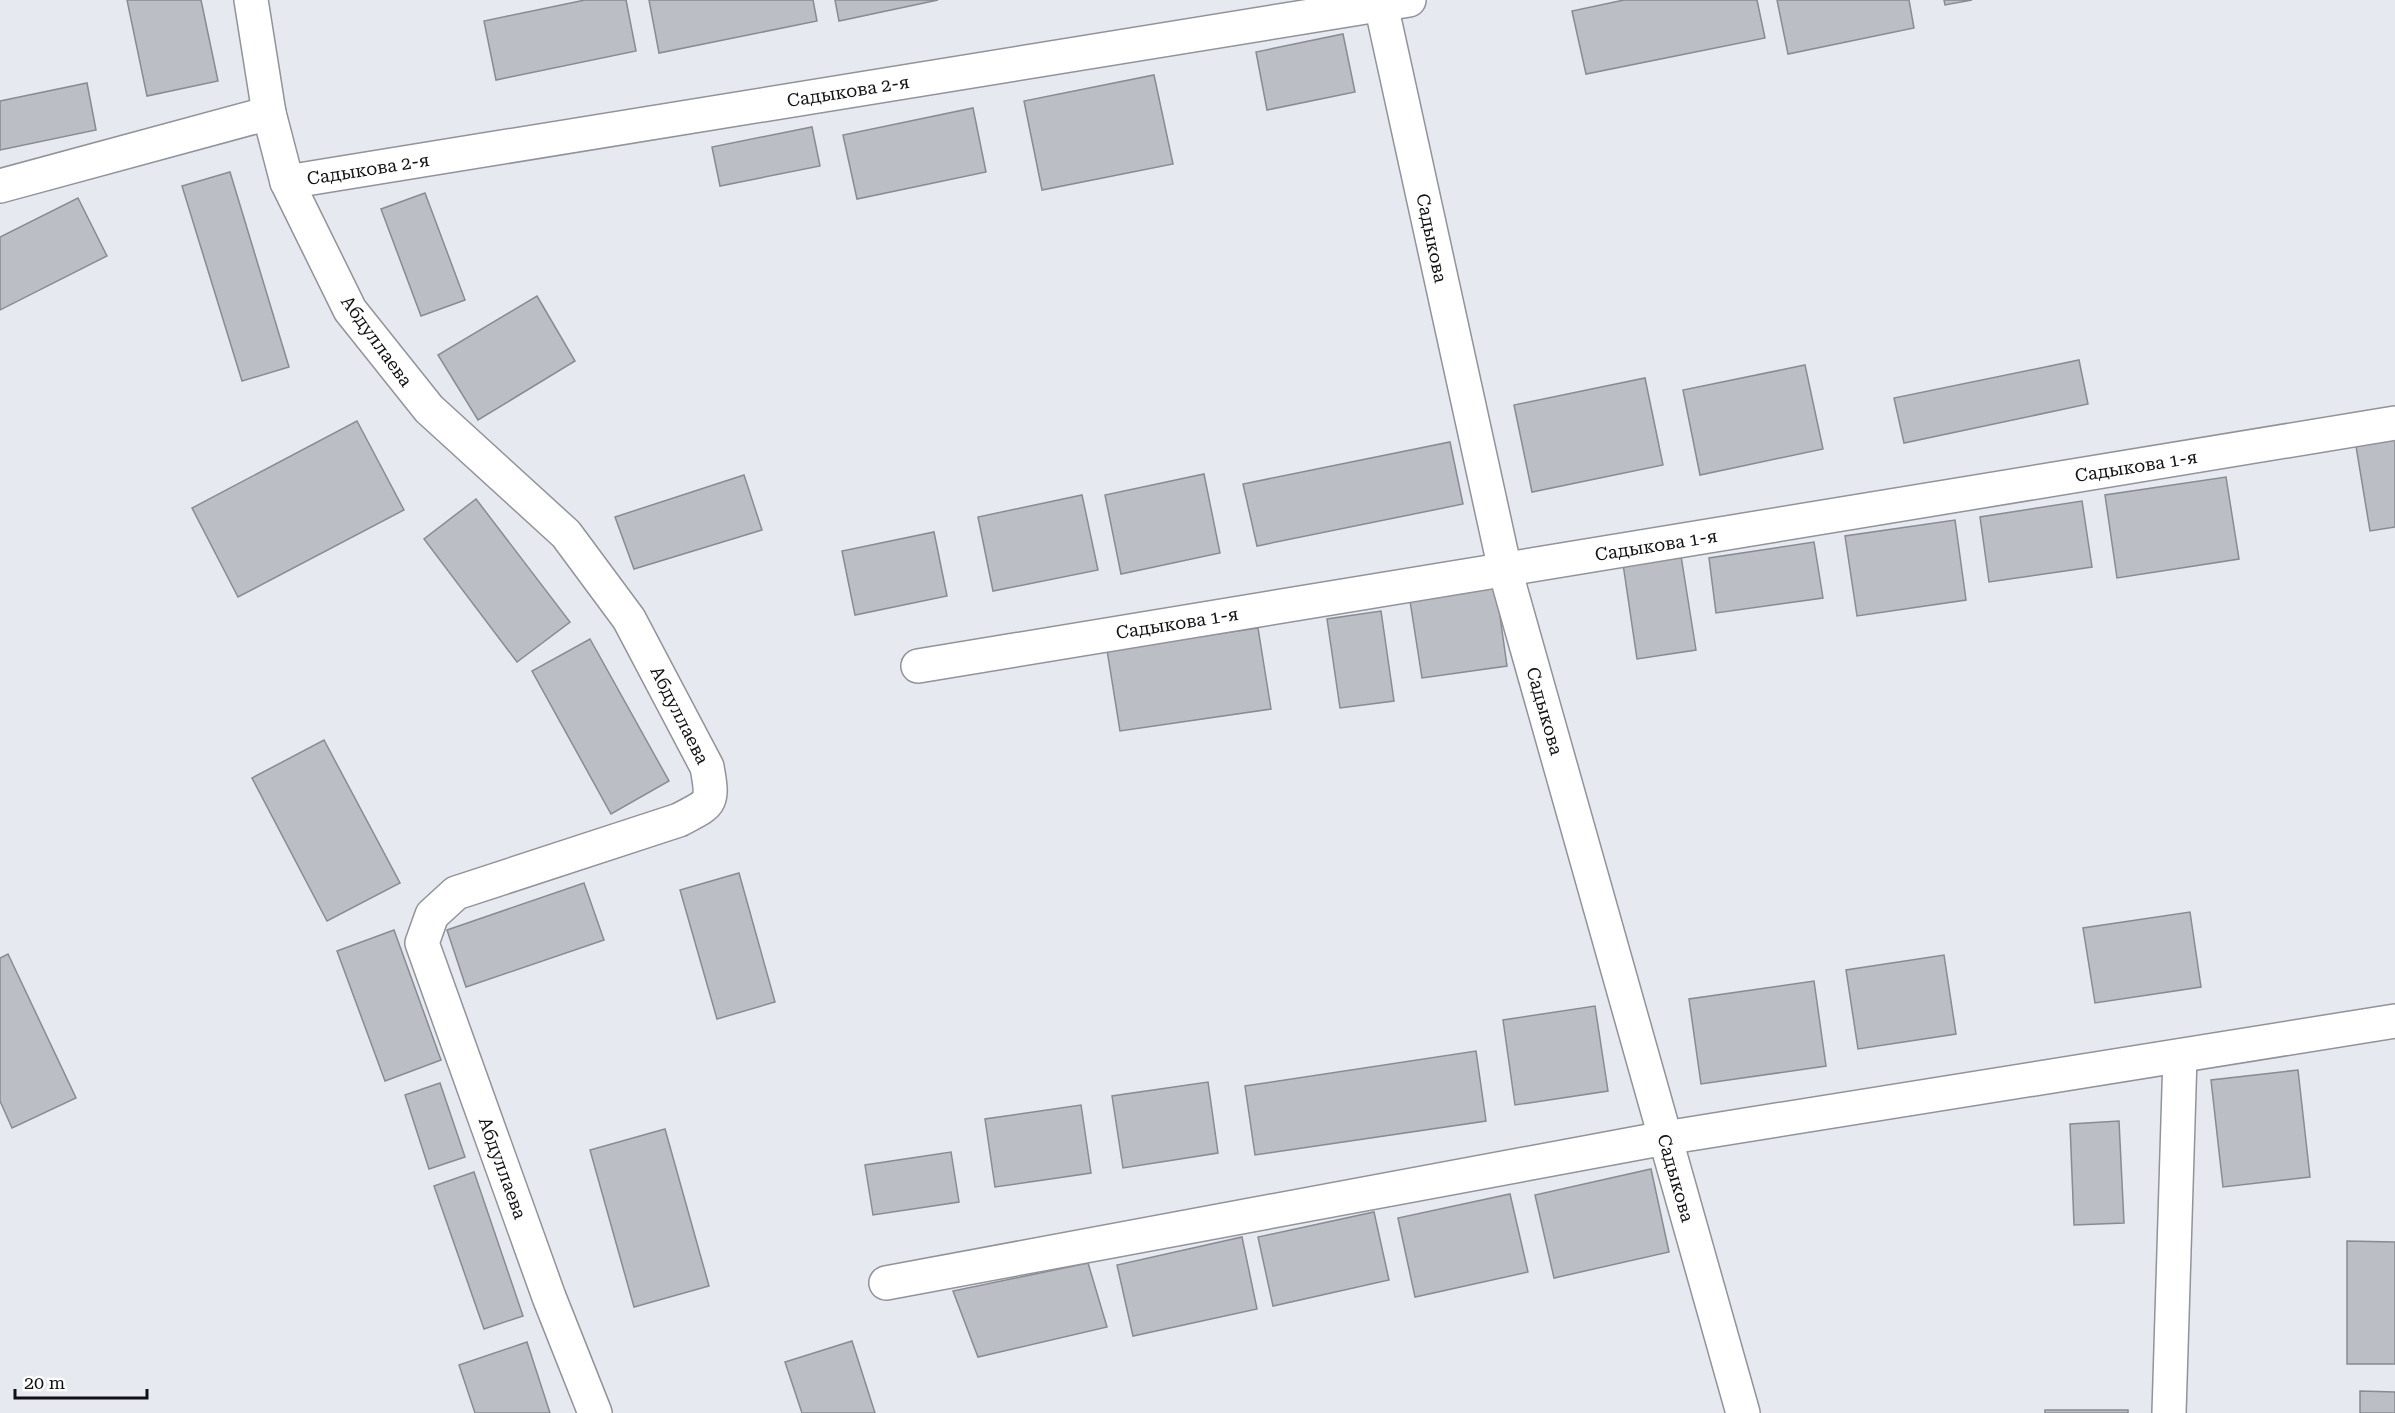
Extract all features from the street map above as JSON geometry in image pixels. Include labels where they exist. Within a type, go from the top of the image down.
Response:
[{"type":"street","name":"Абдуллаева","points":[[251,0],[268,113],[287,182],[350,310],[429,410],[566,534],[629,619],[707,767],[712,792],[705,806],[679,820],[456,893],[432,915],[422,943],[549,1297],[595,1413]]},
{"type":"street","name":"Садыкова 2-я","points":[[287,182],[1390,1]]},
{"type":"street","name":"Садыкова","points":[[1390,1],[1505,570],[1743,1413]]},
{"type":"street","points":[[0,186],[268,113]]},
{"type":"street","name":"Садыкова 1-я","points":[[918,666],[2395,423]]},
{"type":"street","points":[[886,1283],[1665,1138],[2395,1021]]},
{"type":"street","points":[[2169,1413],[2180,1056]]},
{"type":"building","points":[[127,0],[201,0],[218,81],[147,96]]},
{"type":"building","points":[[585,0],[626,0],[636,51],[496,80],[484,21]]},
{"type":"building","points":[[649,0],[813,0],[817,21],[659,53]]},
{"type":"building","points":[[835,0],[938,0],[839,21]]},
{"type":"building","points":[[1624,0],[1757,0],[1765,38],[1586,74],[1572,11]]},
{"type":"building","points":[[1777,0],[1909,0],[1914,28],[1788,54]]},
{"type":"building","points":[[1944,0],[1972,0],[1945,5]]},
{"type":"building","points":[[1343,34],[1355,92],[1267,110],[1256,52]]},
{"type":"building","points":[[1154,75],[1173,164],[1042,190],[1024,101]]},
{"type":"building","points":[[87,83],[96,130],[0,150],[0,101]]},
{"type":"building","points":[[973,108],[986,172],[857,199],[843,135]]},
{"type":"building","points":[[812,127],[820,166],[720,186],[712,147]]},
{"type":"building","points":[[230,172],[289,367],[242,381],[182,186]]},
{"type":"building","points":[[425,193],[465,300],[421,316],[381,209]]},
{"type":"building","points":[[78,198],[107,256],[0,310],[0,237]]},
{"type":"building","points":[[537,296],[575,361],[478,420],[438,355]]},
{"type":"building","points":[[2079,360],[2088,404],[1904,443],[1894,398]]},
{"type":"building","points":[[1805,365],[1823,449],[1700,475],[1683,390]]},
{"type":"building","points":[[1645,378],[1663,465],[1532,492],[1514,405]]},
{"type":"building","points":[[357,421],[404,510],[238,597],[192,508]]},
{"type":"building","points":[[2395,439],[2395,527],[2370,531],[2356,446]]},
{"type":"building","points":[[1450,442],[1463,504],[1257,546],[1243,484]]},
{"type":"building","points":[[1204,474],[1220,553],[1121,574],[1105,495]]},
{"type":"building","points":[[744,475],[762,530],[634,569],[615,517]]},
{"type":"building","points":[[2226,477],[2239,559],[2117,578],[2105,495]]},
{"type":"building","points":[[1082,495],[1098,570],[993,591],[978,517]]},
{"type":"building","points":[[476,499],[570,622],[517,662],[424,539]]},
{"type":"building","points":[[2082,501],[2092,567],[1989,582],[1980,517]]},
{"type":"building","points":[[1955,520],[1966,600],[1857,616],[1845,536]]},
{"type":"building","points":[[934,532],[947,596],[855,615],[842,551]]},
{"type":"building","points":[[1814,542],[1823,598],[1716,613],[1709,558]]},
{"type":"building","points":[[1681,556],[1696,650],[1637,659],[1623,564]]},
{"type":"building","points":[[1496,588],[1507,666],[1422,678],[1410,601]]},
{"type":"building","points":[[1381,611],[1394,701],[1340,708],[1327,619]]},
{"type":"building","points":[[1258,628],[1271,709],[1120,731],[1107,650]]},
{"type":"building","points":[[590,639],[669,781],[611,814],[532,671]]},
{"type":"building","points":[[324,740],[400,883],[327,921],[252,778]]},
{"type":"building","points":[[739,873],[775,1002],[717,1019],[680,890]]},
{"type":"building","points":[[584,883],[604,940],[466,987],[447,930]]},
{"type":"building","points":[[2190,912],[2201,987],[2095,1003],[2083,928]]},
{"type":"building","points":[[394,930],[441,1060],[385,1081],[337,951]]},
{"type":"building","points":[[8,954],[76,1098],[12,1128],[0,1101],[0,958]]},
{"type":"building","points":[[1944,955],[1956,1034],[1858,1049],[1846,970]]},
{"type":"building","points":[[1814,981],[1826,1066],[1701,1084],[1689,999]]},
{"type":"building","points":[[1595,1006],[1608,1091],[1515,1105],[1503,1020]]},
{"type":"building","points":[[1476,1051],[1486,1121],[1255,1155],[1245,1086]]},
{"type":"building","points":[[2298,1070],[2310,1177],[2223,1187],[2211,1080]]},
{"type":"building","points":[[1208,1082],[1218,1153],[1123,1168],[1112,1096]]},
{"type":"building","points":[[440,1083],[465,1157],[429,1169],[405,1095]]},
{"type":"building","points":[[1081,1105],[1091,1173],[995,1187],[985,1119]]},
{"type":"building","points":[[2119,1121],[2124,1223],[2074,1225],[2070,1124]]},
{"type":"building","points":[[665,1129],[709,1286],[634,1307],[590,1150]]},
{"type":"building","points":[[951,1152],[959,1202],[873,1215],[865,1165]]},
{"type":"building","points":[[1651,1169],[1669,1252],[1554,1278],[1535,1195]]},
{"type":"building","points":[[474,1172],[523,1316],[484,1329],[434,1186]]},
{"type":"building","points":[[1510,1194],[1528,1272],[1415,1297],[1398,1218]]},
{"type":"building","points":[[1374,1212],[1389,1280],[1273,1306],[1258,1237]]},
{"type":"building","points":[[1242,1237],[1257,1309],[1133,1336],[1117,1265]]},
{"type":"building","points":[[2347,1241],[2395,1242],[2395,1364],[2347,1364]]},
{"type":"building","points":[[1088,1263],[1107,1327],[978,1357],[953,1291]]},
{"type":"building","points":[[852,1341],[875,1413],[802,1413],[785,1362]]},
{"type":"building","points":[[527,1342],[550,1413],[475,1413],[459,1365]]},
{"type":"building","points":[[2360,1391],[2395,1392],[2395,1413],[2360,1413]]},
{"type":"building","points":[[2045,1410],[2128,1410],[2128,1413],[2045,1413]]}]
